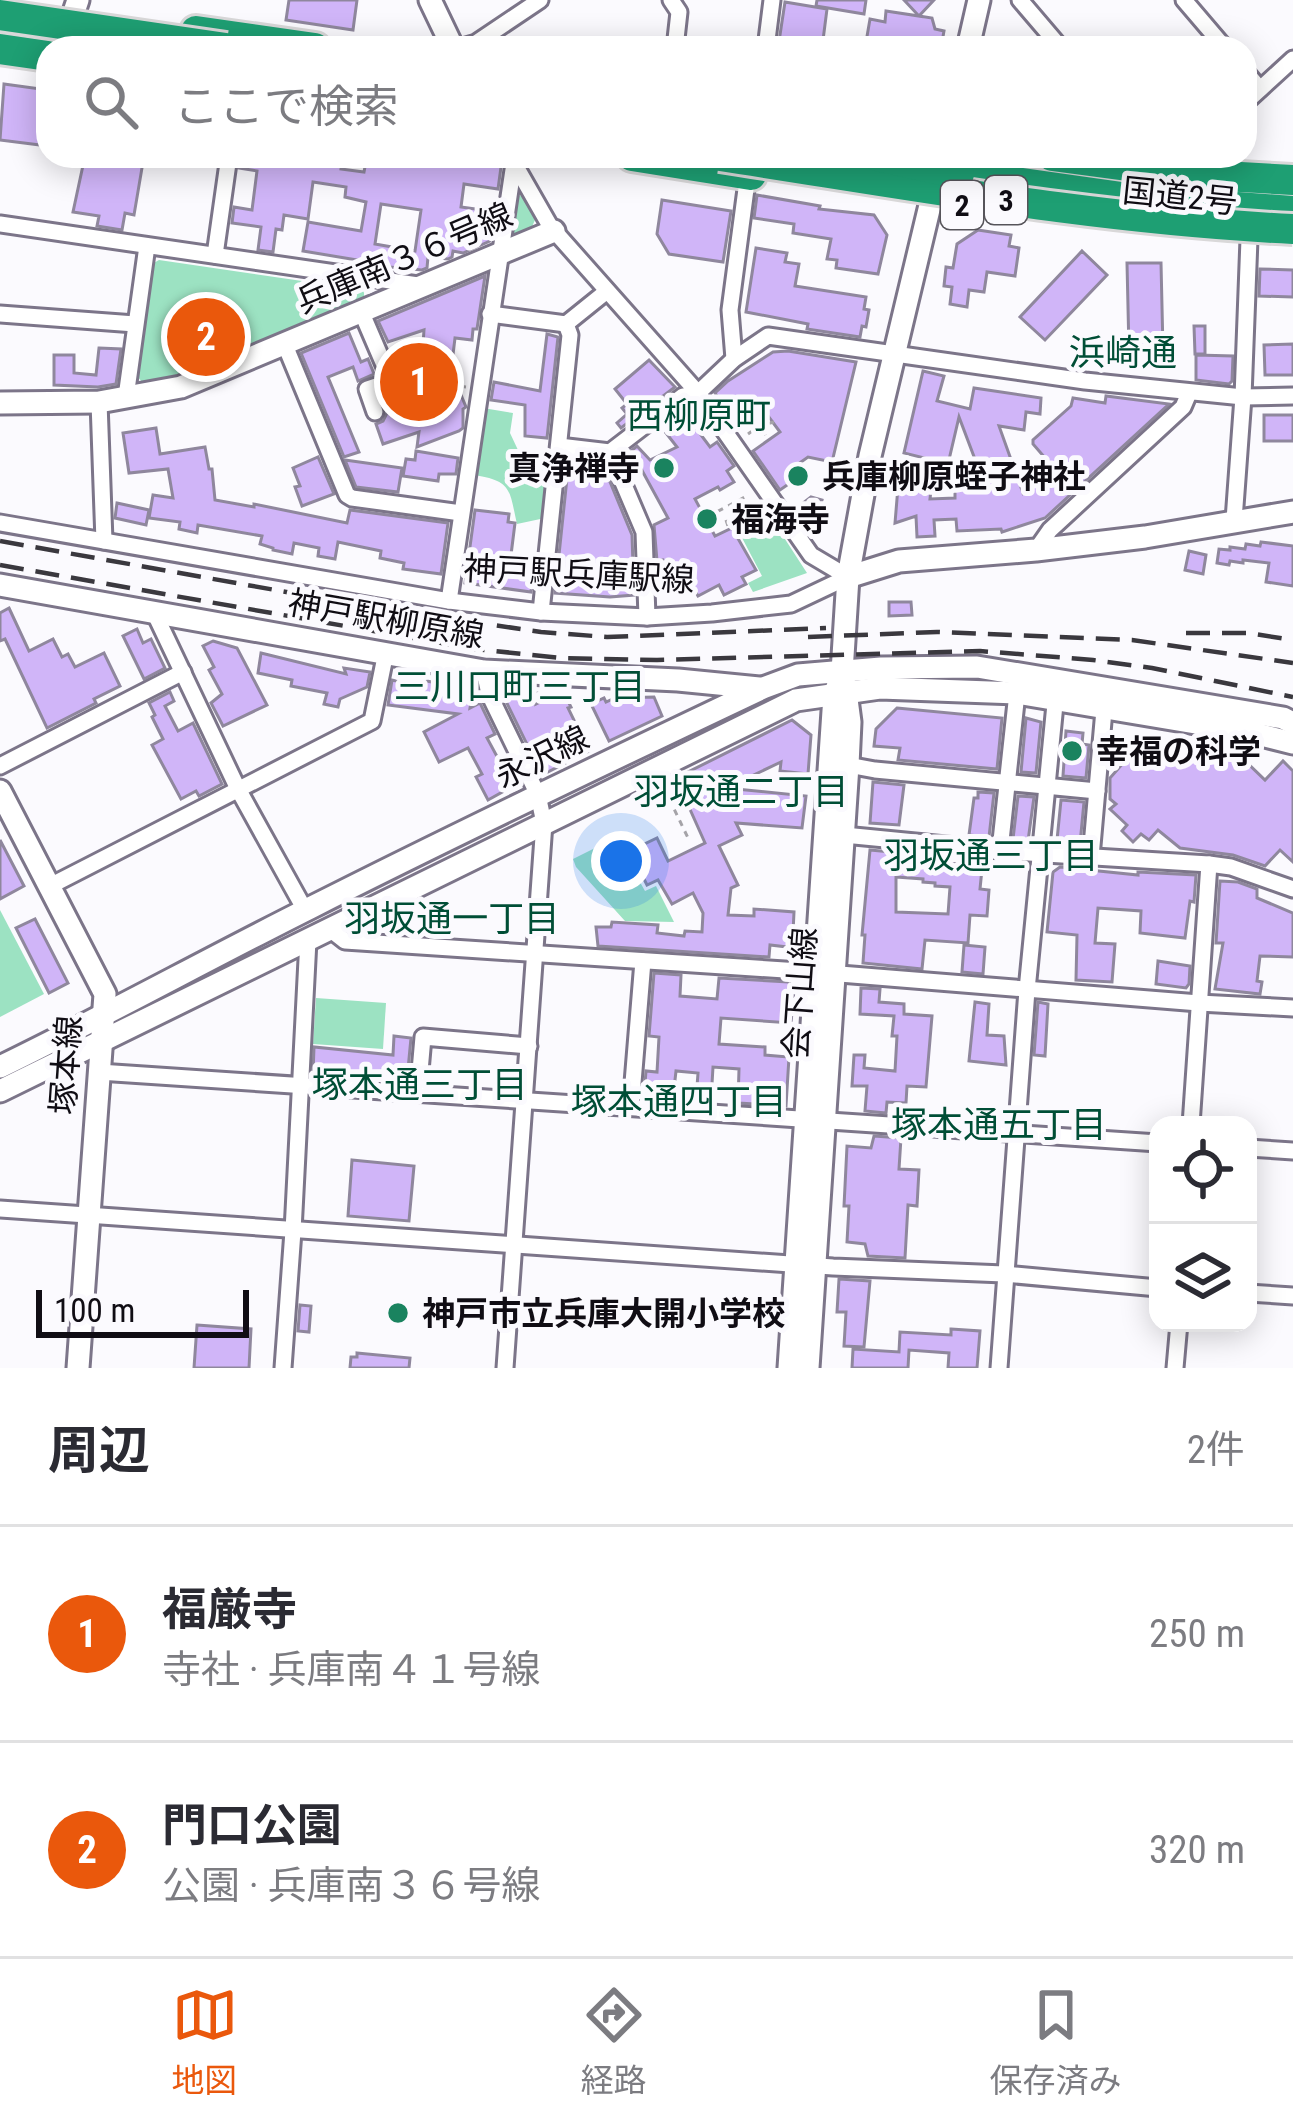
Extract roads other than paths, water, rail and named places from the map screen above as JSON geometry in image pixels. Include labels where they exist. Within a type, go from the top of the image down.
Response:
[{"type":"highway","points":[[2,10],[76,7],[245,36]]},
{"type":"highway","points":[[2,10],[34,34],[102,30],[143,36]]},
{"type":"highway","points":[[0,50],[36,58]]},
{"type":"highway","points":[[0,62],[36,61]]},
{"type":"highway","name":"国道2号","points":[[709,168],[748,174],[943,173],[1058,220],[1293,242]]},
{"type":"highway","name":"3","points":[[798,168],[1038,205],[1203,224],[1287,211]]},
{"type":"highway","points":[[904,168],[943,173]]},
{"type":"highway","name":"3","points":[[931,168],[1143,200],[1287,211]]},
{"type":"highway","name":"国道2号","points":[[1210,168],[1293,180]]},
{"type":"highway","name":"3","points":[[943,173],[1149,184],[1287,211]]},
{"type":"street","points":[[430,0],[450,36]]},
{"type":"street","points":[[486,36],[540,0]]},
{"type":"street","points":[[671,0],[679,12],[676,36]]},
{"type":"street","points":[[768,36],[772,0]]},
{"type":"street","points":[[971,36],[980,0]]},
{"type":"street","points":[[1020,0],[1051,36]]},
{"type":"street","points":[[1184,0],[1215,36]]},
{"type":"street","points":[[62,36],[76,7]]},
{"type":"street","points":[[1257,92],[1293,59]]},
{"type":"street","points":[[1257,85],[1260,89]]},
{"type":"street","points":[[215,255],[227,168]]},
{"type":"street","points":[[449,601],[513,168]]},
{"type":"street","points":[[519,168],[554,231],[698,393],[811,555],[848,577]]},
{"type":"street","name":"会下山線","points":[[789,1368],[805,1265],[848,577],[870,456],[943,173]]},
{"type":"street","points":[[734,359],[730,310],[748,174]]},
{"type":"street","points":[[0,224],[422,285]]},
{"type":"street","name":"兵庫南３６号線","points":[[0,403],[99,402],[181,387],[554,231]]},
{"type":"street","points":[[1234,520],[1250,239]]},
{"type":"street","points":[[126,397],[147,246]]},
{"type":"street","points":[[490,314],[566,324],[607,291]]},
{"type":"street","points":[[361,311],[391,381],[367,389],[375,412]]},
{"type":"street","points":[[0,314],[135,323]]},
{"type":"street","points":[[541,612],[570,335],[566,324]]},
{"type":"street","points":[[559,446],[610,452],[683,396],[698,393],[734,359],[768,336],[1085,382],[1244,397],[1293,396]]},
{"type":"street","points":[[285,345],[347,495],[461,513]]},
{"type":"street","points":[[1036,550],[1050,530],[1183,407],[1189,393]]},
{"type":"street","points":[[99,402],[104,542]]},
{"type":"street","points":[[610,452],[644,532],[647,617]]},
{"type":"street","name":"神戸駅兵庫駅線","points":[[0,523],[449,601],[647,617],[791,604],[848,577],[898,561],[1145,537],[1293,512]]},
{"type":"street","name":"神戸駅柳原線","points":[[0,585],[484,671],[763,688]]},
{"type":"street","points":[[153,610],[238,789],[304,910]]},
{"type":"street","points":[[48,886],[372,721],[386,652]]},
{"type":"street","name":"永沢線","points":[[0,1067],[102,1029],[331,930],[796,700],[841,687],[881,668],[977,667],[1056,689],[1104,710],[1293,743]]},
{"type":"street","points":[[484,671],[489,694],[538,794],[544,823],[505,1368]]},
{"type":"street","points":[[0,766],[183,672]]},
{"type":"street","name":"永沢線","points":[[0,1091],[304,910],[538,794],[798,675],[841,687],[1017,694],[1056,689],[1293,723]]},
{"type":"street","name":"会下山線","points":[[825,973],[844,835],[848,765],[841,687]]},
{"type":"street","points":[[999,1368],[1027,990],[1056,689]]},
{"type":"street","points":[[1000,850],[1017,694]]},
{"type":"street","points":[[1091,857],[1104,710]]},
{"type":"street","points":[[848,765],[1097,791]]},
{"type":"street","name":"塚本線","points":[[0,791],[105,994],[78,1368]]},
{"type":"street","points":[[844,835],[1209,864],[1231,867],[1293,890]]},
{"type":"street","points":[[1192,1116],[1209,864]]},
{"type":"street","points":[[331,930],[345,940],[1293,1008]]},
{"type":"street","points":[[283,1368],[308,940]]},
{"type":"street","points":[[631,1107],[644,961]]},
{"type":"street","points":[[418,1094],[423,1037],[529,1046]]},
{"type":"street","points":[[98,1072],[1149,1142]]},
{"type":"street","points":[[1257,1149],[1293,1151]]},
{"type":"street","points":[[0,1209],[1149,1287]]},
{"type":"street","name":"会下山線","points":[[805,1265],[808,1368]]},
{"type":"street","points":[[1257,1294],[1293,1296]]},
{"type":"street","points":[[1175,1368],[1178,1332]]},
{"type":"railway","points":[[0,541],[541,632],[607,637],[826,628]]},
{"type":"railway","points":[[0,565],[475,649],[562,658],[980,651],[1152,668],[1293,697]]},
{"type":"railway","points":[[808,637],[937,632],[1132,640],[1293,663]]},
{"type":"railway","points":[[1186,633],[1248,633],[1293,640]]},
{"type":"place","name":"門口公園","points":[[206,337]]},
{"type":"place","name":"福厳寺","points":[[419,382]]},
{"type":"place","name":"真浄禅寺","points":[[664,468]]},
{"type":"place","name":"兵庫柳原蛭子神社","points":[[798,476]]},
{"type":"place","name":"福海寺","points":[[707,519]]},
{"type":"place","name":"幸福の科学","points":[[1072,751]]},
{"type":"place","name":"神戸市立兵庫大開小学校","points":[[398,1313]]},
{"type":"district","name":"浜崎通","points":[[1123,353]]},
{"type":"district","name":"西柳原町","points":[[699,416]]},
{"type":"district","name":"三川口町三丁目","points":[[520,687]]},
{"type":"district","name":"羽坂通二丁目","points":[[741,792]]},
{"type":"district","name":"羽坂通三丁目","points":[[991,856]]},
{"type":"district","name":"羽坂通一丁目","points":[[452,919]]},
{"type":"district","name":"塚本通三丁目","points":[[420,1085]]},
{"type":"district","name":"塚本通四丁目","points":[[679,1102]]},
{"type":"district","name":"塚本通五丁目","points":[[999,1125]]}]
